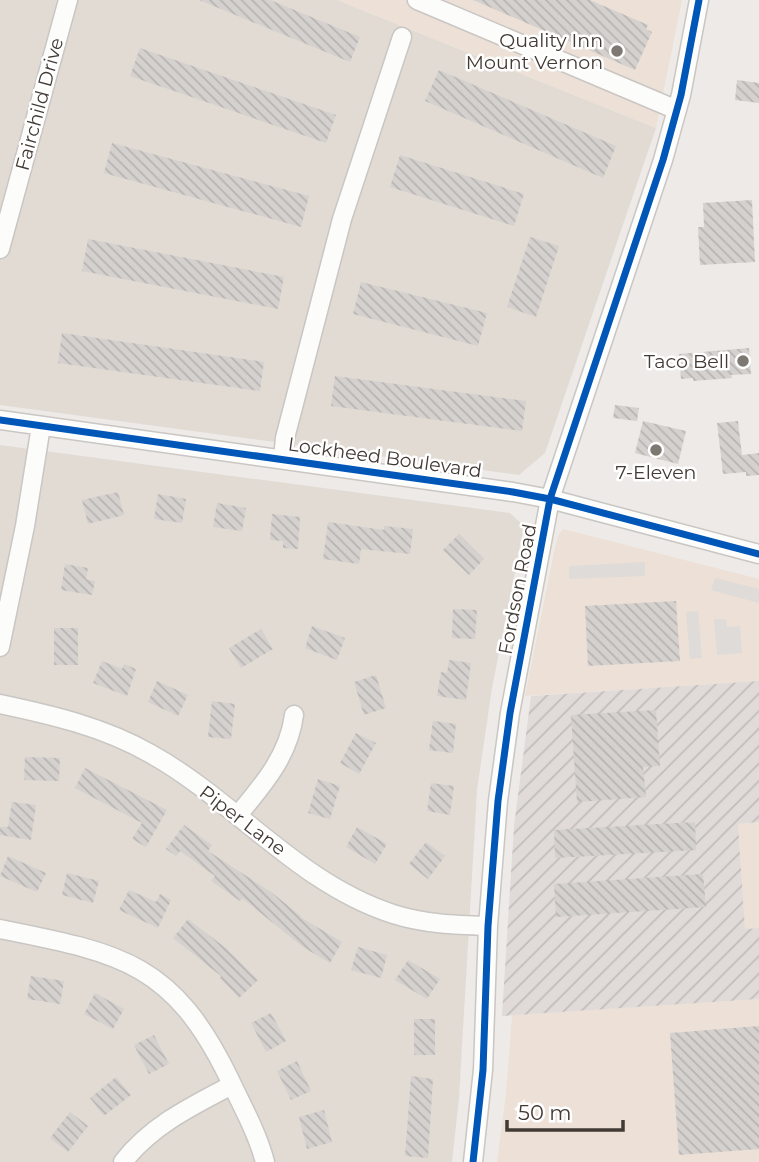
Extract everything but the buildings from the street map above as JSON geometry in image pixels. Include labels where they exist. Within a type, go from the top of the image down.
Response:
[{"type":"street","name":"Fairchild Drive","points":[[0,249],[68,0]]},
{"type":"street","points":[[417,0],[677,110]]},
{"type":"street","name":"Fordson Road","points":[[473,1162],[483,1070],[488,926],[498,801],[506,734],[550,499],[663,160],[677,110],[699,0]]},
{"type":"street","points":[[283,458],[285,438],[342,219],[402,37]]},
{"type":"street","name":"Lockheed Boulevard","points":[[0,420],[283,458],[550,499],[759,554]]},
{"type":"street","points":[[0,647],[25,526],[41,426]]},
{"type":"street","name":"Piper Lane","points":[[0,704],[57,716],[127,741],[172,766],[316,876],[366,904],[394,915],[421,921],[488,926]]},
{"type":"street","points":[[238,815],[278,764],[292,730],[294,715]]},
{"type":"street","points":[[0,929],[111,954],[154,978],[173,993],[206,1034],[256,1133],[264,1162]]},
{"type":"street","points":[[123,1162],[142,1141],[172,1116],[232,1085]]},
{"type":"shaded area","points":[[0,0],[337,0],[656,128],[545,453],[519,475],[0,405]]},
{"type":"shaded area","points":[[337,0],[682,0],[656,128]]},
{"type":"shaded area","points":[[0,445],[510,513],[521,523],[523,531],[492,688],[477,790],[459,1098],[452,1162],[0,1162]]},
{"type":"shaded area","points":[[563,529],[759,579],[759,681],[525,696],[555,548]]},
{"type":"shaded area","points":[[645,562],[645,576],[569,579],[569,566]]},
{"type":"shaded area","points":[[715,578],[759,589],[759,603],[711,590]]},
{"type":"shaded area","points":[[698,611],[702,658],[690,659],[686,612]]},
{"type":"shaded area","points":[[714,619],[726,619],[727,627],[740,626],[742,653],[717,655]]},
{"type":"shaded area","points":[[759,681],[759,822],[738,824],[745,929],[759,928],[759,999],[502,1016],[514,826],[531,696]]},
{"type":"shaded area","points":[[759,822],[759,928],[745,929],[738,824]]},
{"type":"shaded area","points":[[759,999],[759,1162],[497,1162],[512,1015]]},
{"type":"cycle path","points":[[473,1162],[483,1070],[488,926],[498,801],[510,713],[550,499],[663,160],[681,95],[699,0]]},
{"type":"cycle path","points":[[0,420],[513,492],[550,499],[759,554]]},
{"type":"place","name":"Quality Inn Mount Vernon","points":[[617,51]]},
{"type":"place","name":"Taco Bell","points":[[743,361]]},
{"type":"place","name":"7-Eleven","points":[[656,450]]}]
